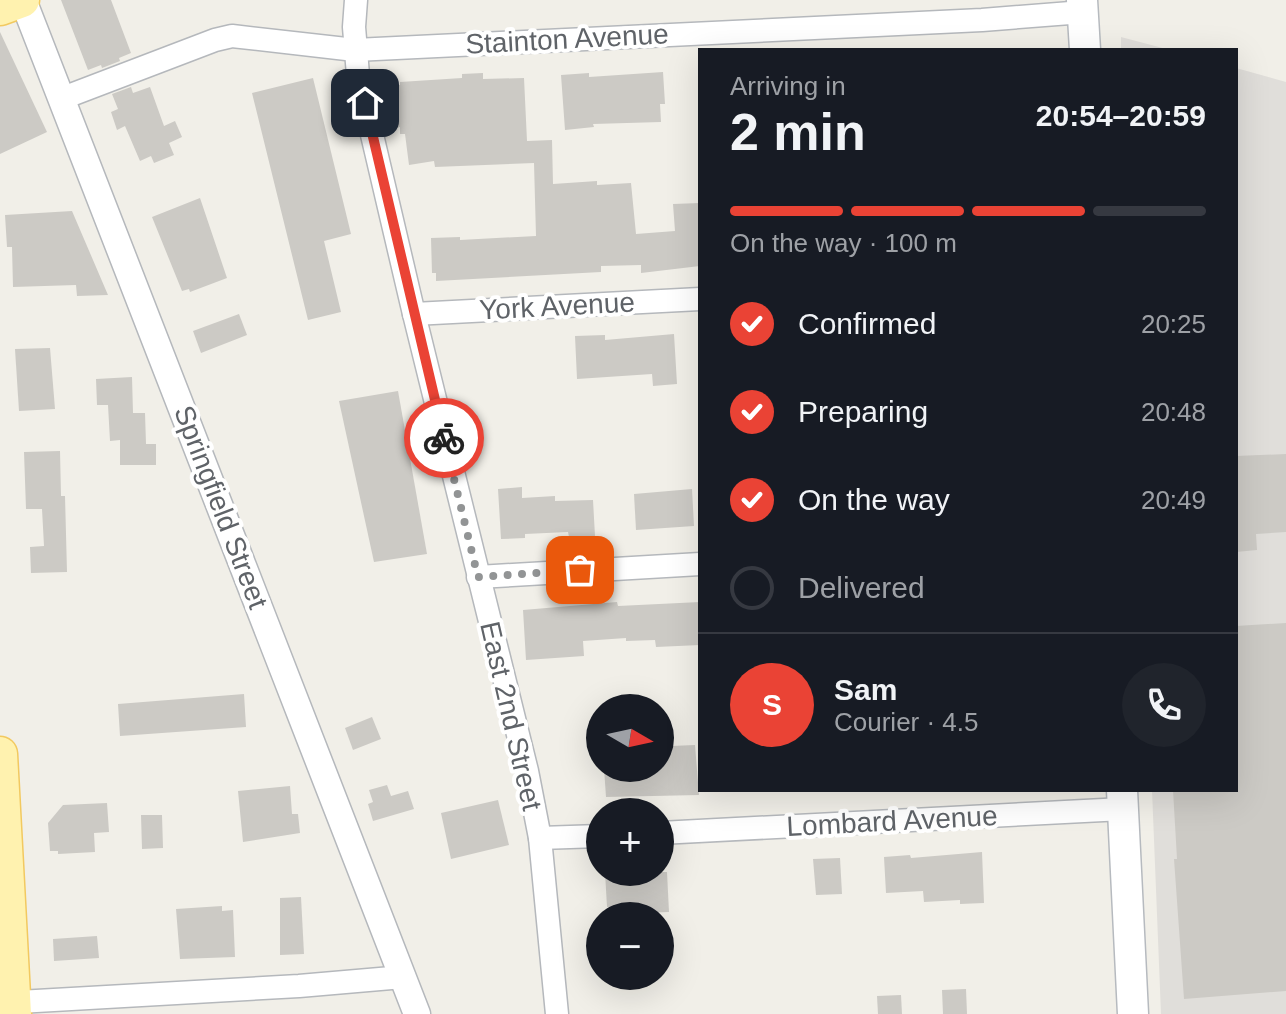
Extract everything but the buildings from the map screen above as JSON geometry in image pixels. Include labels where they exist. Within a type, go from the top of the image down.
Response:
[{"type":"main road","points":[[0,8],[22,0]]},
{"type":"main road","points":[[1082,6],[1085,48]]},
{"type":"main road","points":[[0,754],[9,1006]]},
{"type":"main road","points":[[1122,800],[1133,1014]]},
{"type":"street","name":"Springfield Street","points":[[22,0],[63,98],[417,1014]]},
{"type":"street","name":"East 2nd Street","points":[[356,0],[355,50],[414,314],[527,771],[540,838],[557,1014]]},
{"type":"street","name":"Stainton Avenue","points":[[63,98],[232,36],[355,50],[982,20],[1082,6]]},
{"type":"street","name":"York Avenue","points":[[414,314],[698,299]]},
{"type":"street","points":[[478,577],[698,564]]},
{"type":"street","name":"Lombard Avenue","points":[[674,832],[1122,800]]},
{"type":"street","points":[[540,838],[586,836]]},
{"type":"street","points":[[9,1006],[403,977]]},
{"type":"shaded area","points":[[1121,37],[1162,48],[1121,48]]},
{"type":"shaded area","points":[[1238,69],[1286,82],[1286,1014],[1161,1014],[1152,792],[1238,792]]},
{"type":"way so far","points":[[444,438],[478,577],[580,570]]},
{"type":"route","points":[[365,103],[444,438]]}]
